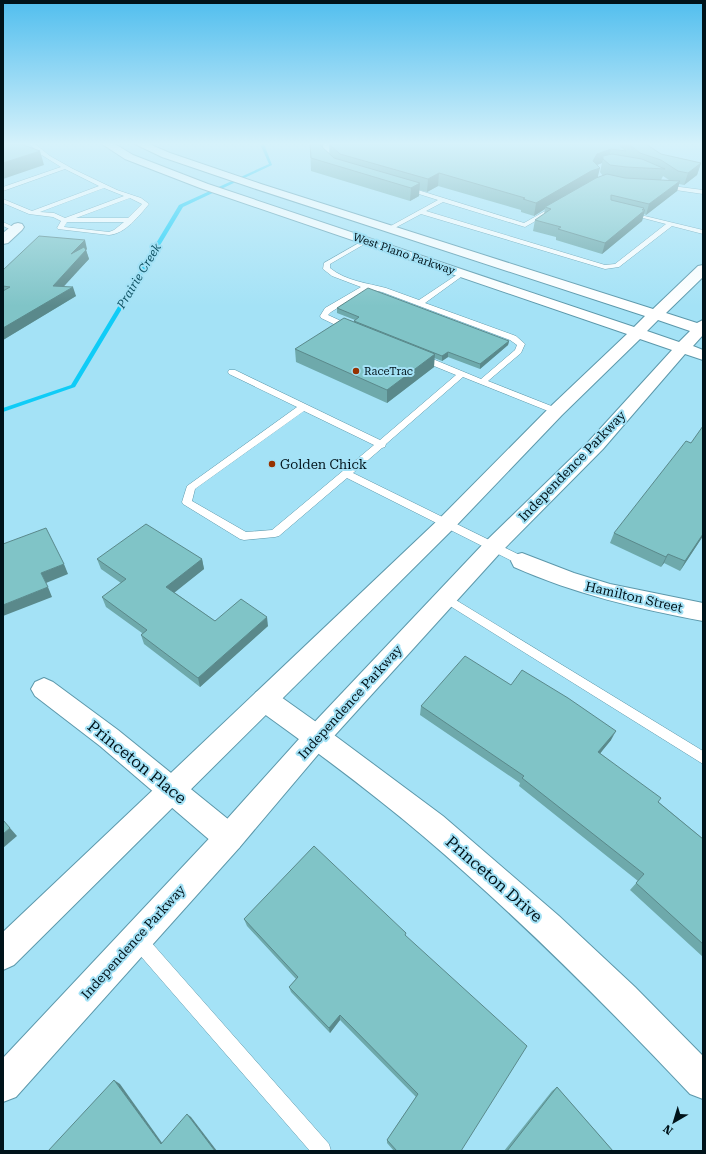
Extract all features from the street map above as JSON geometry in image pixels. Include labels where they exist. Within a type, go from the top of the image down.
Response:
[{"type":"main road","name":"West Plano Parkway","points":[[238,198],[637,332],[698,337]]},
{"type":"main road","name":"West Plano Parkway","points":[[293,198],[427,242],[656,314],[698,337]]},
{"type":"main road","points":[[3,240],[17,229]]},
{"type":"main road","points":[[334,230],[366,232],[389,229]]},
{"type":"main road","points":[[366,241],[383,239],[427,242]]},
{"type":"main road","points":[[3,954],[171,789],[446,524],[556,411],[703,269]]},
{"type":"main road","name":"Independence Parkway","points":[[3,1084],[229,838],[317,737],[492,548],[596,445],[698,337]]},
{"type":"main road","name":"Hamilton Street","points":[[522,561],[550,574],[606,593],[703,612]]},
{"type":"main road","name":"Princeton Place","points":[[44,689],[109,738],[229,838]]},
{"type":"main road","name":"Princeton Drive","points":[[265,700],[317,737],[433,826],[548,927],[623,999],[703,1081]]},
{"type":"lane","points":[[31,213],[72,198]]},
{"type":"lane","points":[[125,198],[65,220],[60,228],[72,231],[113,233],[146,204],[135,198]]},
{"type":"lane","points":[[435,198],[525,224],[563,202]]},
{"type":"lane","points":[[389,229],[442,200]]},
{"type":"lane","points":[[3,201],[31,213],[54,215],[65,220],[128,220]]},
{"type":"lane","points":[[421,212],[605,267],[617,266],[670,224]]},
{"type":"lane","points":[[626,212],[703,232]]},
{"type":"lane","points":[[3,224],[17,229]]},
{"type":"lane","points":[[366,241],[327,263],[326,270],[334,275],[367,287],[384,290],[513,338],[521,344],[518,351],[482,382]]},
{"type":"lane","points":[[420,303],[463,273]]},
{"type":"lane","points":[[360,333],[324,316],[328,310],[367,287]]},
{"type":"lane","points":[[411,354],[556,411]]},
{"type":"lane","points":[[232,372],[382,445]]},
{"type":"lane","points":[[303,407],[190,488],[187,502],[244,536],[275,533],[382,445],[462,374]]},
{"type":"lane","points":[[346,474],[492,548],[522,561]]},
{"type":"lane","points":[[446,598],[703,758]]},
{"type":"lane","points":[[137,938],[322,1151]]},
{"type":"building","points":[[545,198],[536,203],[523,199]]},
{"type":"building","points":[[561,198],[611,198],[611,200],[644,208],[642,210],[645,210],[605,243],[558,229],[561,227],[535,220],[551,209],[545,207]]},
{"type":"building","points":[[623,198],[657,198],[649,204]]},
{"type":"building","points":[[39,236],[85,240],[71,254],[84,247],[86,250],[53,286],[73,287],[3,328],[3,291],[10,287],[3,286],[3,270]]},
{"type":"building","name":"RaceTrac","points":[[368,288],[509,341],[480,364],[448,352],[442,356],[354,321],[359,317],[337,308]]},
{"type":"building","points":[[344,318],[435,354],[387,390],[295,349]]},
{"type":"building","points":[[703,426],[703,534],[685,561],[668,554],[666,557],[614,533],[686,441],[691,443]]},
{"type":"building","points":[[146,524],[202,559],[166,587],[215,621],[241,599],[267,617],[198,678],[141,635],[147,630],[102,597],[126,579],[97,559]]},
{"type":"building","points":[[46,528],[64,564],[41,573],[48,587],[3,605],[3,544]]},
{"type":"building","points":[[465,656],[511,685],[522,670],[568,698],[616,731],[598,752],[661,798],[658,802],[703,839],[703,944],[636,883],[644,874],[522,778],[524,776],[421,706]]},
{"type":"building","points":[[3,820],[10,828],[3,834]]},
{"type":"building","points":[[314,846],[406,933],[405,935],[527,1046],[461,1151],[397,1151],[387,1140],[418,1094],[340,1015],[329,1028],[289,987],[298,977],[244,919]]},
{"type":"building","points":[[114,1080],[161,1144],[187,1114],[215,1151],[48,1151]]},
{"type":"building","points":[[557,1087],[613,1151],[507,1151]]},
{"type":"waterway","name":"Prairie Creek","points":[[3,410],[73,386],[181,206],[198,198]]},
{"type":"place","name":"RaceTrac","points":[[356,371]]},
{"type":"place","name":"Golden Chick","points":[[272,464]]}]
